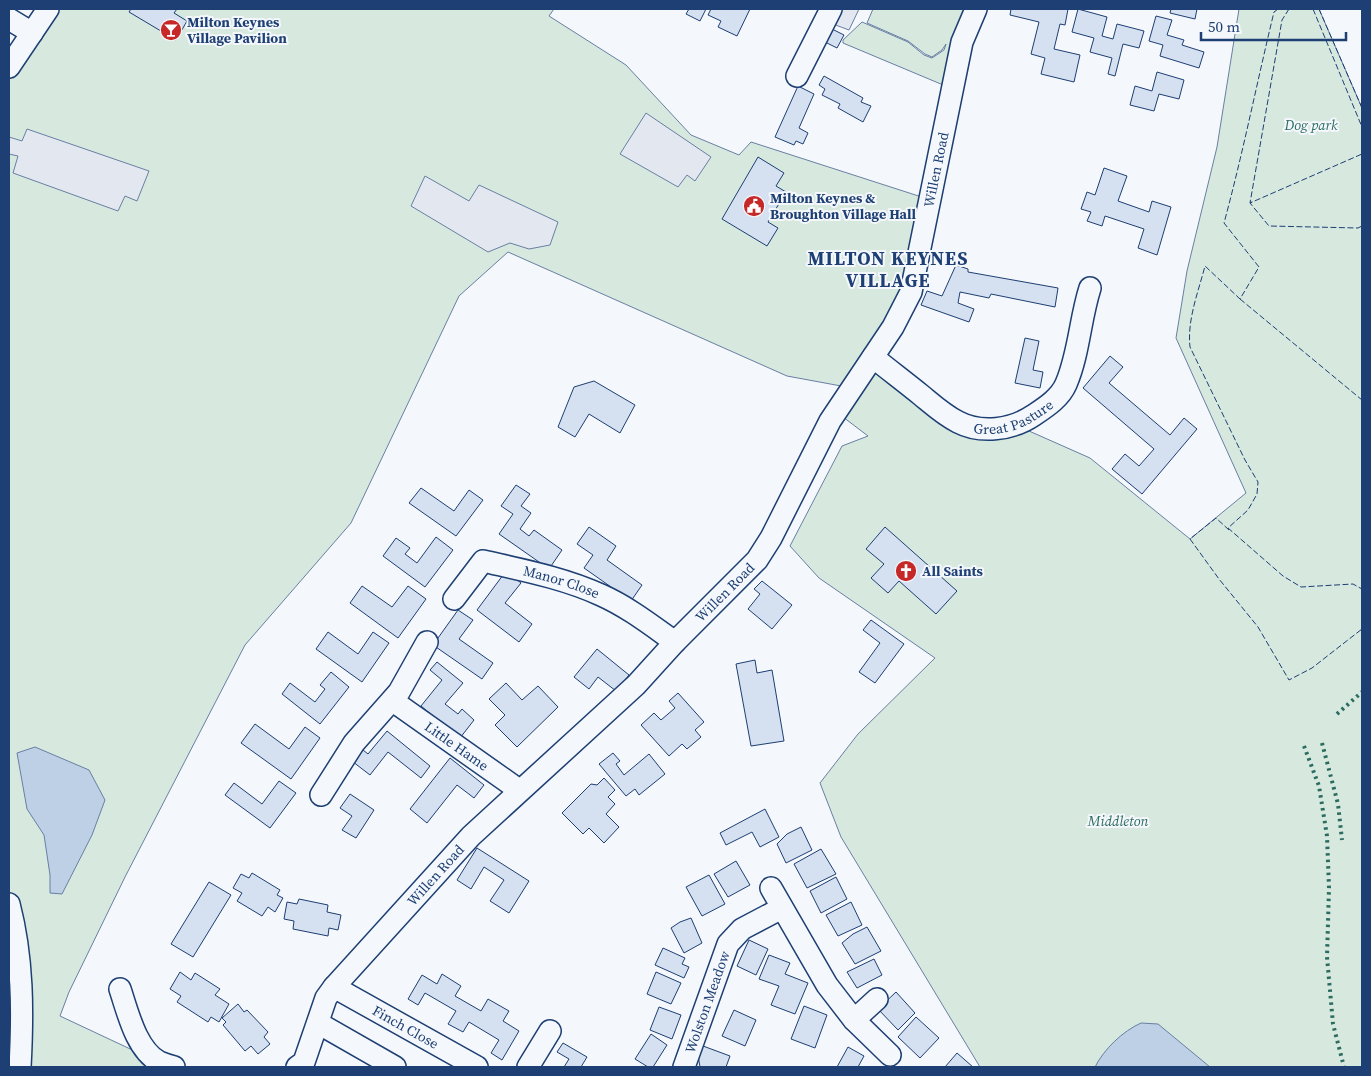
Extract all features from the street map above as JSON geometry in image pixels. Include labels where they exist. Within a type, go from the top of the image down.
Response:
[{"type":"street","points":[[9,67],[48,9]]},
{"type":"street","points":[[797,76],[831,9]]},
{"type":"street","name":"Willen Road","points":[[297,1067],[304,1062],[326,998],[334,987],[471,836],[519,790],[636,685],[745,573],[765,548],[830,421],[893,327],[911,292],[962,42],[976,9]]},
{"type":"street","points":[[9,19],[32,34]]},
{"type":"street","name":"Great Pasture","points":[[873,357],[944,414],[958,422],[973,428],[992,429],[1009,426],[1028,419],[1045,408],[1065,387],[1072,371],[1090,288]]},
{"type":"street","name":"Manor Close","points":[[454,599],[483,561],[548,577],[600,594],[624,607],[676,642]]},
{"type":"street","points":[[321,796],[354,743],[377,715],[400,692],[427,642]]},
{"type":"street","name":"Little Hame","points":[[393,701],[519,790]]},
{"type":"street","points":[[771,888],[827,985],[854,1020],[890,1055]]},
{"type":"street","points":[[9,904],[20,964],[22,1018],[20,1067]]},
{"type":"street","name":"Wolston Meadow","points":[[684,1067],[728,944],[742,929],[782,908]]},
{"type":"street","name":"Finch Close","points":[[334,987],[477,1067]]},
{"type":"street","points":[[120,989],[132,1026],[142,1045],[166,1064]]},
{"type":"street","points":[[854,1020],[877,999]]},
{"type":"street","points":[[318,1024],[395,1067]]},
{"type":"street","points":[[528,1067],[550,1031]]},
{"type":"green space","points":[[56,9],[554,9],[549,16],[626,65],[691,135],[739,155],[751,142],[931,200],[906,303],[852,388],[787,376],[508,252],[459,296],[351,523],[245,645],[125,877],[69,992],[60,1016],[158,1062],[174,1067],[9,1067],[9,80]]},
{"type":"green space","points":[[873,9],[972,9],[948,87],[843,43],[843,40],[862,22],[908,42],[924,55],[932,58],[944,50],[946,44],[942,50],[932,57],[908,41],[867,23]]},
{"type":"green space","name":"Middleton","points":[[1239,9],[1319,9],[1362,108],[1362,1067],[980,1067],[841,837],[820,783],[858,734],[935,658],[819,578],[790,546],[842,446],[868,436],[843,417],[875,367],[940,418],[1020,427],[1090,458],[1190,539],[1246,493],[1176,338],[1187,271],[1217,147]]},
{"type":"shaded area","points":[[830,9],[859,9],[849,30],[825,21]]},
{"type":"shaded area","points":[[646,113],[711,157],[695,181],[687,175],[678,187],[620,154]]},
{"type":"shaded area","points":[[27,129],[149,171],[137,201],[125,196],[118,211],[13,173],[18,156],[9,154],[9,137],[22,141]]},
{"type":"shaded area","points":[[425,176],[469,201],[479,185],[558,222],[550,245],[529,249],[510,243],[488,252],[411,206]]},
{"type":"water","points":[[35,747],[89,770],[105,800],[92,835],[62,894],[50,893],[50,875],[44,835],[27,809],[17,753]]},
{"type":"water","points":[[1141,1023],[1158,1024],[1210,1067],[1095,1067],[1103,1054],[1115,1041]]},
{"type":"building","name":"Milton Keynes Village Pavilion","points":[[131,9],[177,9],[174,13],[187,21],[176,40],[129,12]]},
{"type":"building","points":[[689,9],[706,9],[700,21],[686,14]]},
{"type":"building","points":[[711,9],[750,9],[737,36],[718,27],[721,21],[708,15]]},
{"type":"building","points":[[1011,9],[1068,9],[1065,25],[1060,24],[1054,49],[1080,55],[1074,82],[1041,74],[1045,58],[1031,54],[1039,22],[1010,15]]},
{"type":"building","points":[[1078,9],[1107,17],[1102,36],[1113,39],[1117,24],[1144,31],[1139,48],[1123,44],[1115,76],[1108,74],[1112,58],[1090,52],[1094,38],[1072,32]]},
{"type":"building","points":[[1171,9],[1197,9],[1195,19],[1170,13]]},
{"type":"building","points":[[1156,16],[1172,20],[1167,35],[1184,40],[1182,45],[1204,52],[1199,68],[1160,56],[1163,45],[1149,41]]},
{"type":"building","points":[[828,27],[844,35],[837,48],[821,40]]},
{"type":"building","points":[[1157,72],[1184,80],[1179,99],[1159,94],[1154,111],[1130,105],[1135,86],[1152,91]]},
{"type":"building","points":[[824,76],[863,98],[861,102],[871,106],[863,122],[838,108],[840,104],[822,95],[825,89],[819,85]]},
{"type":"building","points":[[798,86],[814,94],[799,128],[808,133],[803,144],[796,141],[794,145],[775,137]]},
{"type":"building","name":"Milton Keynes & Broughton Village Hall","points":[[758,157],[784,173],[776,186],[786,192],[768,222],[778,228],[767,246],[722,219]]},
{"type":"building","points":[[1104,168],[1127,176],[1118,201],[1149,212],[1152,201],[1171,207],[1157,255],[1138,248],[1144,229],[1105,216],[1102,226],[1087,221],[1091,212],[1081,209],[1087,192],[1095,195]]},
{"type":"building","points":[[956,265],[968,269],[968,272],[1058,288],[1055,307],[991,294],[989,298],[960,292],[958,303],[974,309],[969,322],[921,305],[927,291],[942,296]]},
{"type":"building","points":[[1025,338],[1039,341],[1033,370],[1043,372],[1040,388],[1015,383]]},
{"type":"building","points":[[1110,356],[1123,367],[1109,383],[1170,435],[1184,418],[1197,429],[1142,494],[1112,469],[1125,454],[1139,466],[1154,449],[1083,388]]},
{"type":"building","points":[[594,381],[635,405],[620,433],[589,414],[575,437],[558,427],[574,387]]},
{"type":"building","points":[[516,485],[530,494],[521,506],[531,513],[520,529],[529,536],[534,530],[562,550],[549,569],[499,534],[513,514],[501,506]]},
{"type":"building","points":[[421,488],[454,511],[469,490],[483,500],[456,536],[409,503]]},
{"type":"building","points":[[589,527],[616,546],[607,560],[642,585],[631,601],[584,568],[593,555],[577,544]]},
{"type":"building","name":"All Saints","points":[[885,527],[957,591],[936,614],[899,581],[888,593],[871,578],[884,564],[866,549]]},
{"type":"building","points":[[436,537],[453,550],[425,587],[383,556],[396,538],[410,548],[405,554],[417,563]]},
{"type":"building","points":[[506,571],[521,583],[505,603],[532,624],[519,642],[477,610]]},
{"type":"building","points":[[762,581],[792,605],[772,629],[748,609],[760,594],[754,589]]},
{"type":"building","points":[[362,586],[392,607],[408,586],[426,599],[398,638],[350,603]]},
{"type":"building","points":[[458,610],[473,620],[459,639],[493,663],[482,679],[433,645]]},
{"type":"building","points":[[871,620],[904,644],[875,683],[859,672],[880,643],[863,630]]},
{"type":"building","points":[[328,632],[358,654],[373,632],[389,643],[362,682],[316,649]]},
{"type":"building","points":[[597,649],[629,675],[616,691],[598,677],[589,689],[574,677]]},
{"type":"building","points":[[755,660],[757,673],[772,670],[784,741],[751,746],[736,664]]},
{"type":"building","points":[[437,662],[463,683],[445,704],[458,714],[462,709],[474,720],[460,738],[421,706],[442,680],[430,670]]},
{"type":"building","points":[[331,672],[349,687],[320,724],[282,694],[290,683],[315,702],[325,689],[320,685]]},
{"type":"building","points":[[506,683],[522,700],[538,686],[558,707],[517,747],[495,725],[505,715],[489,699]]},
{"type":"building","points":[[678,693],[704,722],[695,730],[701,737],[687,749],[682,744],[669,756],[641,725],[654,713],[661,720],[675,708],[669,701]]},
{"type":"building","points":[[255,724],[289,749],[305,727],[320,738],[291,779],[241,743]]},
{"type":"building","points":[[387,731],[430,766],[421,778],[388,752],[370,775],[348,758],[358,746],[368,754]]},
{"type":"building","points":[[613,753],[620,761],[616,764],[624,775],[649,754],[665,774],[639,795],[635,789],[626,796],[599,764]]},
{"type":"building","points":[[450,758],[484,785],[474,798],[457,785],[427,823],[410,809]]},
{"type":"building","points":[[604,778],[615,790],[608,797],[615,804],[606,814],[619,827],[604,843],[589,828],[583,834],[562,813],[591,784],[597,785]]},
{"type":"building","points":[[279,781],[296,793],[270,828],[225,795],[234,783],[262,804]]},
{"type":"building","points":[[350,794],[374,810],[356,838],[342,830],[352,816],[340,808]]},
{"type":"building","points":[[765,809],[779,837],[760,847],[752,832],[726,845],[720,833]]},
{"type":"building","points":[[801,827],[812,850],[786,863],[777,844],[787,834]]},
{"type":"building","points":[[477,848],[529,881],[509,913],[490,901],[504,880],[484,867],[471,889],[457,880]]},
{"type":"building","points":[[821,849],[836,874],[807,888],[794,864]]},
{"type":"building","points":[[736,861],[750,885],[728,897],[714,874]]},
{"type":"building","points":[[252,873],[280,890],[277,895],[283,898],[275,912],[268,907],[262,916],[237,901],[242,893],[233,888],[241,874],[249,878]]},
{"type":"building","points":[[709,875],[725,904],[702,916],[686,887]]},
{"type":"building","points":[[836,877],[847,899],[821,913],[810,891]]},
{"type":"building","points":[[209,882],[231,895],[193,957],[171,944]]},
{"type":"building","points":[[299,899],[328,905],[327,912],[341,915],[338,930],[329,928],[328,936],[293,929],[294,921],[284,919],[287,902],[297,904]]},
{"type":"building","points":[[851,902],[862,925],[838,936],[826,915]]},
{"type":"building","points":[[691,918],[702,943],[684,953],[671,928]]},
{"type":"building","points":[[867,927],[881,951],[855,964],[842,943],[853,934]]},
{"type":"building","points":[[749,940],[768,949],[756,975],[737,966]]},
{"type":"building","points":[[663,948],[685,958],[682,964],[689,967],[684,978],[655,965]]},
{"type":"building","points":[[769,955],[790,963],[785,974],[808,983],[795,1014],[771,1005],[779,986],[759,979]]},
{"type":"building","points":[[874,959],[882,975],[857,988],[847,972]]},
{"type":"building","points":[[180,972],[191,980],[195,973],[220,989],[215,995],[229,1004],[219,1022],[211,1017],[208,1022],[177,1002],[181,996],[170,989]]},
{"type":"building","points":[[656,972],[681,983],[671,1004],[647,994]]},
{"type":"building","points":[[442,974],[461,986],[455,996],[481,1011],[488,999],[509,1011],[503,1021],[519,1031],[502,1060],[491,1053],[499,1040],[469,1022],[463,1032],[448,1024],[456,1011],[425,993],[418,1005],[408,999],[422,975],[437,984]]},
{"type":"building","points":[[896,992],[915,1013],[898,1030],[878,1009]]},
{"type":"building","points":[[238,1004],[244,1012],[247,1010],[268,1032],[264,1037],[270,1044],[258,1054],[251,1046],[245,1051],[223,1025],[226,1022],[222,1018]]},
{"type":"building","points":[[804,1006],[827,1015],[815,1048],[791,1039]]},
{"type":"building","points":[[659,1007],[681,1015],[672,1039],[650,1030]]},
{"type":"building","points":[[734,1010],[756,1020],[745,1046],[722,1036]]},
{"type":"building","points":[[916,1017],[939,1038],[920,1058],[898,1037]]},
{"type":"building","points":[[651,1034],[667,1045],[653,1067],[648,1067],[635,1059]]},
{"type":"building","points":[[563,1043],[587,1057],[581,1067],[564,1067],[569,1059],[557,1052]]},
{"type":"building","points":[[703,1046],[730,1056],[726,1067],[700,1067],[698,1055]]},
{"type":"building","points":[[848,1047],[864,1056],[858,1067],[837,1067]]},
{"type":"building","points":[[957,1053],[973,1067],[945,1067]]},
{"type":"hedge","points":[[1337,714],[1362,692]]},
{"type":"hedge","points":[[1322,743],[1338,804],[1342,840]]},
{"type":"hedge","points":[[1304,746],[1319,786],[1327,836],[1329,888],[1327,957],[1333,1024],[1344,1067]]},
{"type":"fence","points":[[1278,9],[1274,12],[1224,223],[1259,267],[1240,299],[1205,266],[1196,296],[1190,327],[1190,347],[1245,460],[1258,482],[1257,494],[1248,510],[1228,528],[1283,576],[1301,587],[1353,584],[1362,589]]},
{"type":"fence","points":[[1289,9],[1282,20],[1250,203],[1362,154]]},
{"type":"fence","points":[[1313,9],[1362,127]]},
{"type":"fence","points":[[1319,9],[1362,108]]},
{"type":"fence","points":[[1252,202],[1250,203],[1269,226],[1358,228],[1362,226]]},
{"type":"fence","points":[[1240,299],[1362,400]]},
{"type":"fence","points":[[1229,530],[1216,518],[1190,539],[1219,579],[1258,627],[1289,680],[1312,668],[1362,629]]},
{"type":"place","name":"Milton Keynes Village Pavilion","points":[[171,30]]},
{"type":"place","name":"Milton Keynes & Broughton Village Hall","points":[[754,206]]},
{"type":"place","name":"All Saints","points":[[906,571]]},
{"type":"district","name":"MILTON KEYNES VILLAGE","points":[[888,269]]},
{"type":"park label","name":"Dog park","points":[[1311,125]]}]
